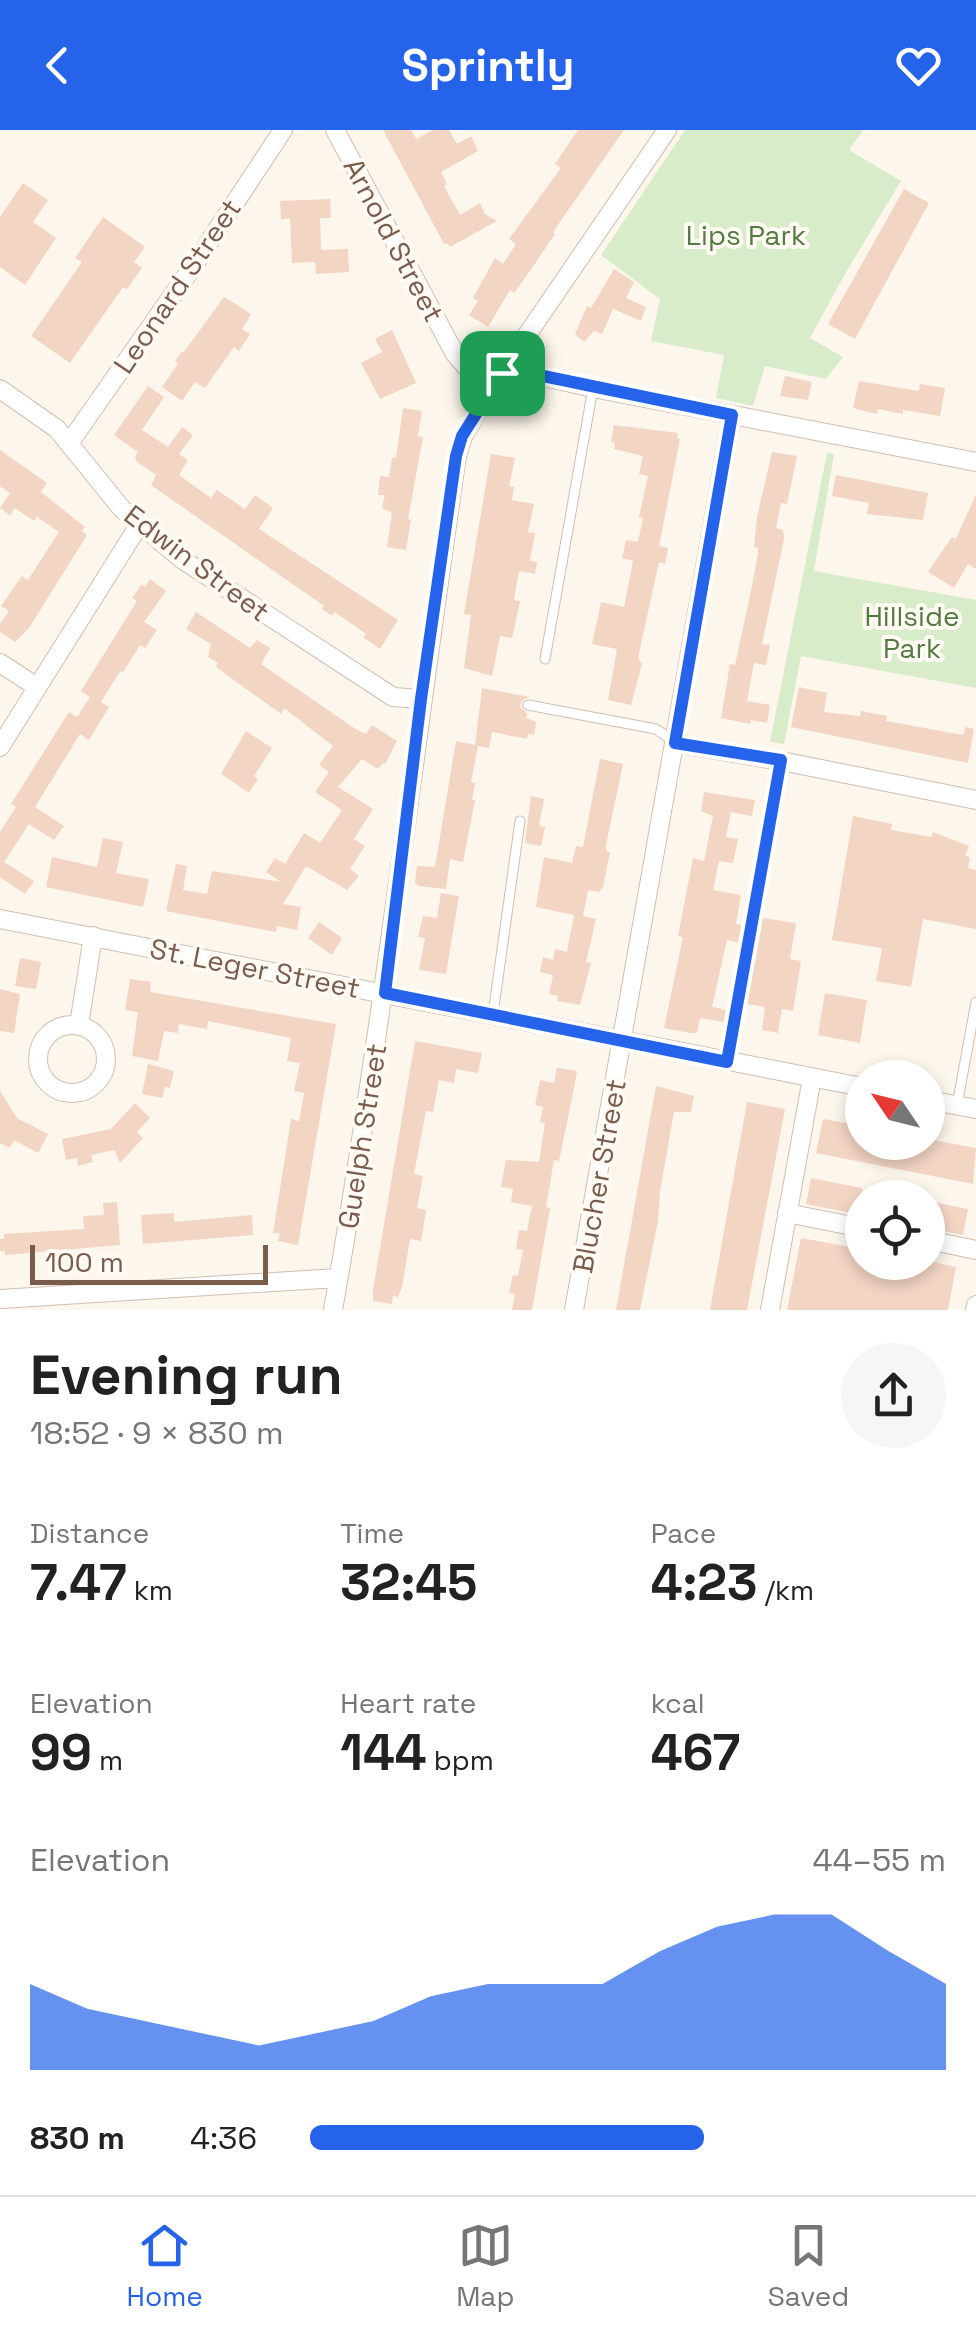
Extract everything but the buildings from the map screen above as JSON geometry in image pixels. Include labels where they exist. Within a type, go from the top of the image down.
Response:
[{"type":"street","name":"Leonard Street","points":[[70,442],[196,262],[282,130]]},
{"type":"street","name":"Arnold Street","points":[[335,130],[455,354],[471,372],[519,371],[976,462]]},
{"type":"street","name":"Guelph Street","points":[[332,1310],[385,993],[456,456],[462,436],[502,373],[667,130]]},
{"type":"street","name":"Edwin Street","points":[[0,389],[56,427],[105,490],[139,525],[184,560],[393,697],[421,699]]},
{"type":"street","name":"Blucher Street","points":[[574,1310],[732,415]]},
{"type":"street","points":[[0,747],[139,525]]},
{"type":"street","points":[[0,663],[37,687]]},
{"type":"street","points":[[675,743],[781,760],[976,800]]},
{"type":"street","name":"St. Leger Street","points":[[0,919],[845,1084]]},
{"type":"street","points":[[79,1025],[92,936]]},
{"type":"street","points":[[770,1310],[812,1078]]},
{"type":"street","points":[[945,1103],[976,1109]]},
{"type":"street","points":[[788,1213],[845,1225]]},
{"type":"street","points":[[945,1244],[976,1250]]},
{"type":"street","points":[[0,1299],[338,1278]]},
{"type":"lane","points":[[545,659],[592,388]]},
{"type":"lane","points":[[528,706],[656,729],[675,743]]},
{"type":"lane","points":[[727,1062],[781,760]]},
{"type":"lane","points":[[493,1014],[520,822]]},
{"type":"lane","points":[[957,1105],[976,1002]]},
{"type":"green space","name":"Lips Park","points":[[685,130],[863,130],[849,150],[901,181],[810,338],[843,357],[826,379],[765,366],[753,406],[716,398],[724,355],[651,341],[660,299],[601,255]]},
{"type":"green space","name":"Hillside Park","points":[[827,453],[834,454],[814,571],[976,600],[976,688],[801,656],[784,744],[770,742]]},
{"type":"route","points":[[527,372],[732,415],[675,743],[781,760],[727,1062],[385,993],[456,456],[462,436],[502,373],[527,372]]}]
